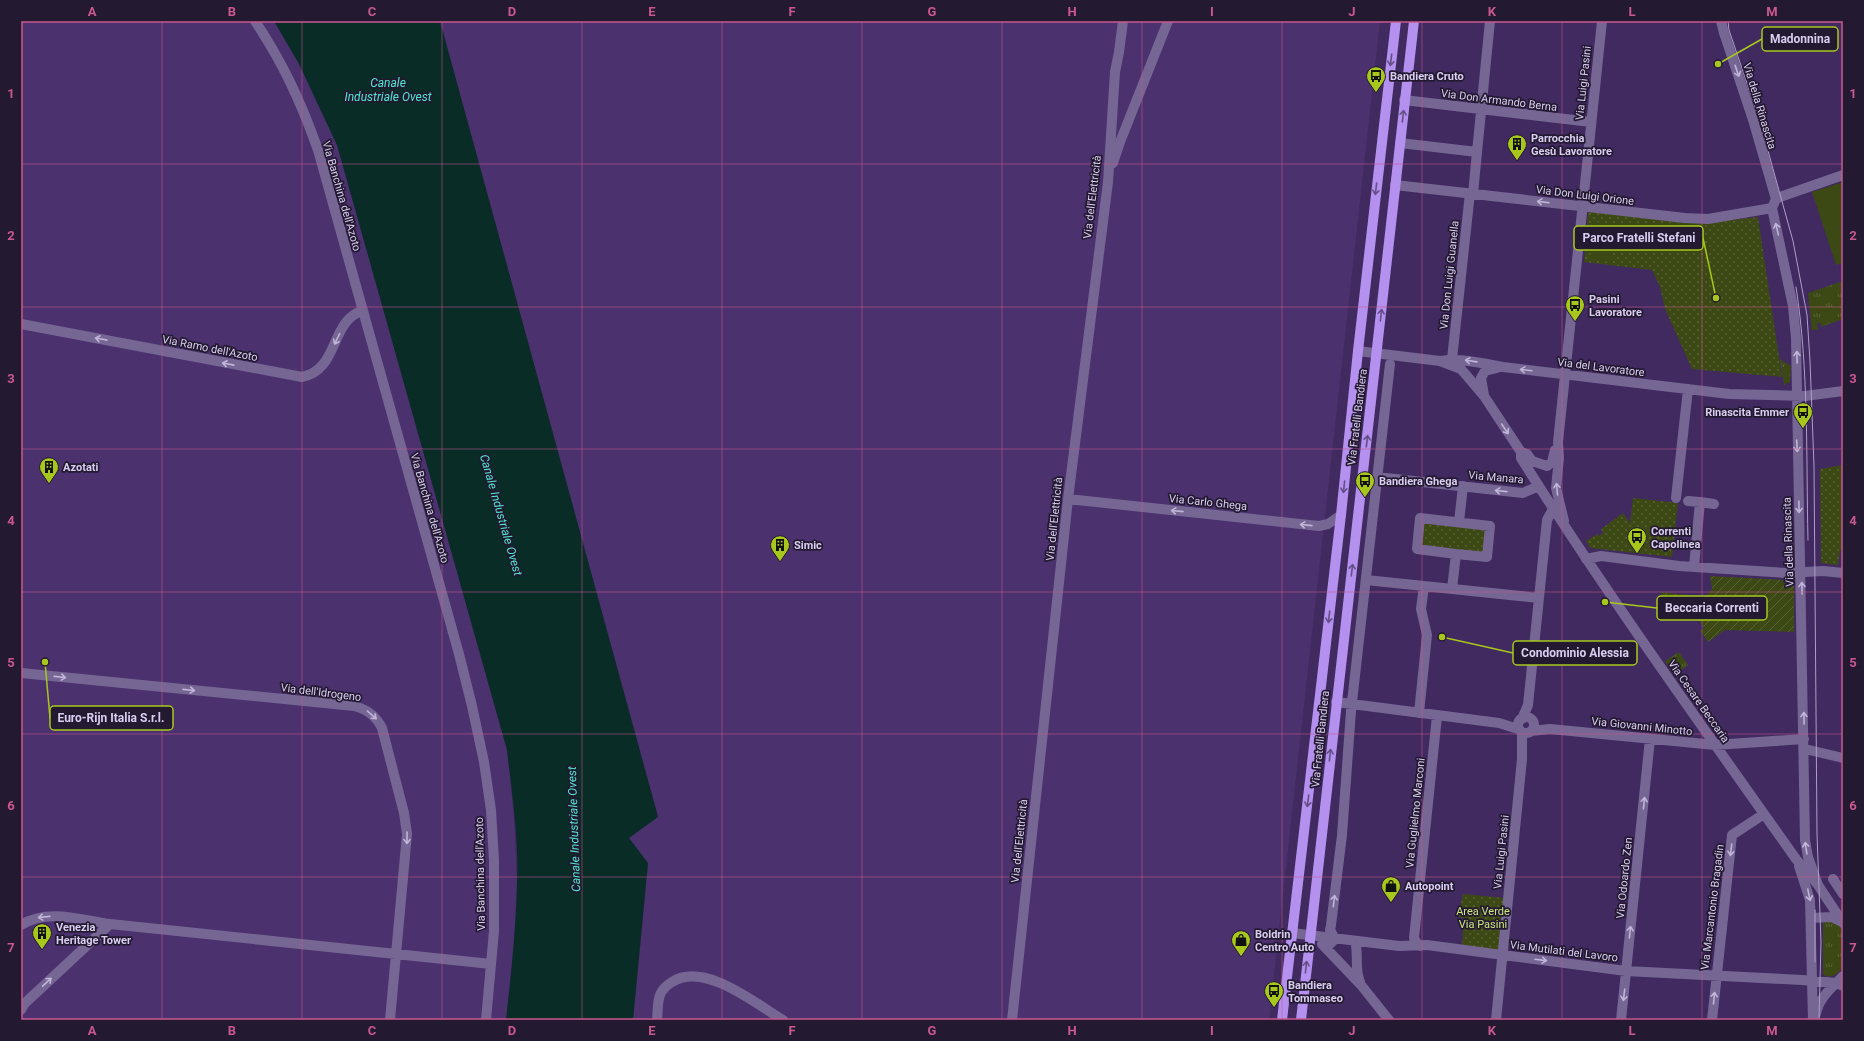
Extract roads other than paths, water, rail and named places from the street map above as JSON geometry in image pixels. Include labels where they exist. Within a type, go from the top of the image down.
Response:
[{"type":"main road","name":"Via Fratelli Bandiera","points":[[1282,1020],[1342,515],[1358,351],[1396,21]]},
{"type":"main road","name":"Via Fratelli Bandiera","points":[[1301,1020],[1313,936],[1336,702],[1414,21]]},
{"type":"street","name":"Via Banchina dell'Azoto","points":[[255,21],[272,47],[303,107],[328,187],[472,706],[491,810],[494,860],[494,931],[486,1020]]},
{"type":"street","name":"Via dell'Elettricità","points":[[1012,1020],[1068,499],[1108,182],[1115,72],[1123,21]]},
{"type":"street","points":[[1108,182],[1120,142],[1168,21]]},
{"type":"street","name":"Via Don Luigi Guanella","points":[[1452,359],[1482,110],[1490,21]]},
{"type":"street","name":"Via Luigi Pasini","points":[[1565,375],[1602,21]]},
{"type":"street","name":"Via della Rinascita","points":[[1721,21],[1754,123],[1776,201],[1793,306],[1796,338],[1796,396],[1802,572],[1805,845],[1818,885]]},
{"type":"street","name":"Via Don Armando Berna","points":[[1404,100],[1591,122]]},
{"type":"street","points":[[1400,143],[1477,152]]},
{"type":"street","name":"Via Don Luigi Orione","points":[[1395,185],[1582,207],[1708,219],[1776,201],[1843,175]]},
{"type":"street","name":"Via Ramo dell'Azoto","points":[[21,324],[302,377],[314,373],[323,366],[345,322],[354,314],[362,311]]},
{"type":"street","name":"Via del Lavoratore","points":[[1358,351],[1440,361],[1452,359],[1548,373],[1735,394],[1796,396],[1843,391]]},
{"type":"street","name":"Via Cesare Beccaria","points":[[1440,361],[1462,369],[1484,396],[1521,452],[1521,458],[1553,509],[1616,606],[1796,859],[1818,885]]},
{"type":"street","points":[[1562,396],[1559,384],[1548,373],[1560,369],[1566,363]]},
{"type":"street","points":[[1335,938],[1330,930],[1330,925],[1342,835],[1352,705],[1390,364]]},
{"type":"street","name":"Via Cesare Beccaria","points":[[1484,396],[1481,378],[1485,371],[1503,367]]},
{"type":"street","name":"Via Cesare Beccaria","points":[[1565,375],[1558,442],[1559,458],[1556,488],[1565,527]]},
{"type":"street","points":[[1676,498],[1688,389]]},
{"type":"street","points":[[1521,452],[1526,454],[1532,462],[1547,466],[1552,462],[1558,442]]},
{"type":"street","name":"Via Manara","points":[[1377,477],[1523,493],[1539,486]]},
{"type":"street","points":[[1459,522],[1463,486]]},
{"type":"street","name":"Via Carlo Ghega","points":[[1068,499],[1319,526],[1328,524],[1342,515]]},
{"type":"street","points":[[1688,500],[1714,504]]},
{"type":"street","points":[[1694,567],[1700,502]]},
{"type":"street","name":"Via Luigi Pasini","points":[[1496,1020],[1547,520],[1553,509]]},
{"type":"street","points":[[1420,518],[1490,526],[1487,557],[1456,554],[1417,549],[1420,518]]},
{"type":"street","points":[[1452,589],[1456,554]]},
{"type":"street","points":[[1586,559],[1601,556],[1694,567],[1843,573]]},
{"type":"street","points":[[1366,580],[1539,598]]},
{"type":"street","points":[[1419,713],[1426,635],[1421,609],[1424,586]]},
{"type":"street","name":"Via dell'Idrogeno","points":[[21,673],[354,706],[371,714],[382,728],[406,823],[407,844],[390,1020]]},
{"type":"street","points":[[1336,702],[1437,716]]},
{"type":"street","name":"Via Giovanni Minotto","points":[[1437,716],[1550,729],[1715,745],[1804,744],[1843,758]]},
{"type":"street","name":"Via Guglielmo Marconi","points":[[1417,942],[1437,716]]},
{"type":"street","name":"Via Odoardo Zen","points":[[1621,1020],[1650,739]]},
{"type":"street","name":"Via Marcantonio Bragadin","points":[[1712,1020],[1732,835],[1764,814]]},
{"type":"street","points":[[1796,859],[1809,892],[1813,1018]]},
{"type":"street","points":[[1833,880],[1843,894]]},
{"type":"street","points":[[1818,885],[1843,923]]},
{"type":"street","points":[[21,925],[35,918],[52,916],[110,924],[491,964]]},
{"type":"street","points":[[1811,918],[1832,917],[1843,923]]},
{"type":"street","points":[[21,1010],[24,1004],[110,924]]},
{"type":"street","points":[[1292,933],[1404,946],[1417,942]]},
{"type":"street","points":[[1313,936],[1352,970],[1361,985],[1389,1020]]},
{"type":"street","points":[[1326,948],[1335,938]]},
{"type":"street","points":[[1352,970],[1358,949],[1355,940]]},
{"type":"street","name":"Via Mutilati del Lavoro","points":[[1417,942],[1503,956],[1626,971],[1841,982]]},
{"type":"street","points":[[657,1020],[661,993],[668,985],[678,979],[692,976],[705,977],[717,981],[783,1020]]},
{"type":"street","points":[[1813,1018],[1819,1002],[1841,982]]},
{"type":"street","points":[[21,1014],[23,1020]]},
{"type":"water","name":"Canale Industriale Ovest","points":[[274,21],[440,21],[658,817],[629,838],[648,863],[633,1020],[506,1020],[514,935],[517,867],[515,817],[507,750],[337,145],[299,64]]},
{"type":"tram line","points":[[1728,21],[1729,30],[1760,122],[1793,241],[1807,315],[1814,466],[1817,834],[1821,942],[1819,1020]]},
{"type":"tram line","points":[[1796,287],[1805,381],[1808,540]]},
{"type":"tram line","points":[[1815,910],[1815,962]]},
{"type":"place","name":"Madonnina","points":[[1718,64]]},
{"type":"place","name":"Bandiera Cruto","points":[[1376,93]]},
{"type":"place","name":"Parrocchia Gesù Lavoratore","points":[[1517,161]]},
{"type":"place","name":"Parco Fratelli Stefani","points":[[1716,298]]},
{"type":"place","name":"Pasini Lavoratore","points":[[1575,322]]},
{"type":"place","name":"Rinascita Emmer","points":[[1803,429]]},
{"type":"place","name":"Azotati","points":[[49,484]]},
{"type":"place","name":"Bandiera Ghega","points":[[1365,498]]},
{"type":"place","name":"Correnti Capolinea","points":[[1637,554]]},
{"type":"place","name":"Simic","points":[[780,562]]},
{"type":"place","name":"Beccaria Correnti","points":[[1605,602]]},
{"type":"place","name":"Condominio Alessia","points":[[1442,637]]},
{"type":"place","name":"Euro-Rijn Italia S.r.l.","points":[[45,662]]},
{"type":"place","name":"Autopoint","points":[[1391,903]]},
{"type":"place","name":"Venezia Heritage Tower","points":[[42,950]]},
{"type":"place","name":"Boldrin Centro Auto","points":[[1241,957]]},
{"type":"place","name":"Bandiera Tommaseo","points":[[1274,1008]]},
{"type":"park label","name":"Area Verde Via Pasini","points":[[1483,917]]}]
